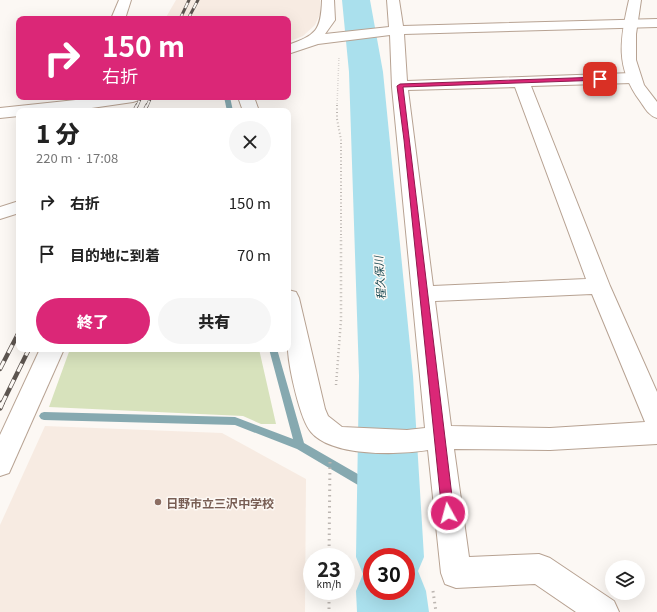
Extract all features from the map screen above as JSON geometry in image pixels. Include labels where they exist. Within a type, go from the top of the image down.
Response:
[{"type":"street","points":[[119,16],[125,0]]},
{"type":"street","points":[[314,40],[328,20],[328,0]]},
{"type":"street","points":[[393,0],[397,32],[400,86],[439,437],[456,573],[539,569],[603,612]]},
{"type":"street","points":[[635,0],[630,24],[627,55],[632,78],[657,113]]},
{"type":"street","points":[[291,49],[314,40],[340,35],[377,32],[657,23]]},
{"type":"street","points":[[400,86],[632,78]]},
{"type":"street","points":[[521,81],[599,286],[657,420]]},
{"type":"street","points":[[40,108],[98,100]]},
{"type":"street","points":[[0,113],[16,111]]},
{"type":"street","points":[[0,213],[16,208]]},
{"type":"street","points":[[424,294],[599,286]]},
{"type":"street","points":[[291,312],[312,409],[319,424],[336,436],[407,442],[439,437],[550,439],[657,433]]},
{"type":"street","points":[[0,464],[51,352]]},
{"type":"path","points":[[336,388],[340,320],[340,140],[337,119],[340,35]]},
{"type":"path","points":[[330,548],[336,436]]},
{"type":"path","points":[[329,600],[329,612]]},
{"type":"shaded area","points":[[176,0],[320,0],[320,14],[315,25],[303,36],[291,41],[291,16],[167,16]]},
{"type":"shaded area","name":"日野市立三沢中学校","points":[[45,426],[222,433],[306,479],[305,548],[303,548],[303,600],[305,600],[305,612],[0,612],[0,525]]},
{"type":"green space","points":[[69,352],[260,352],[276,424],[261,424],[243,416],[49,407]]},
{"type":"waterway","name":"程久保川","points":[[356,0],[361,45],[366,72],[386,376],[390,548]]},
{"type":"waterway","points":[[228,100],[229,108]]},
{"type":"waterway","points":[[274,352],[300,446]]},
{"type":"waterway","points":[[44,416],[235,421],[300,446]]},
{"type":"waterway","points":[[300,446],[367,485],[388,492]]},
{"type":"waterway","name":"程久保川","points":[[392,600],[393,612]]},
{"type":"railway","points":[[181,16],[189,0]]},
{"type":"railway","points":[[190,16],[198,0]]},
{"type":"railway","points":[[137,106],[140,100]]},
{"type":"railway","points":[[147,106],[150,100]]},
{"type":"railway","points":[[0,369],[16,338]]},
{"type":"railway","points":[[2,404],[28,352]]},
{"type":"railway","points":[[0,408],[2,403]]},
{"type":"place","name":"日野市立三沢中学校","points":[[158,502]]},
{"type":"route","points":[[448,513],[400,86],[600,79]]}]
